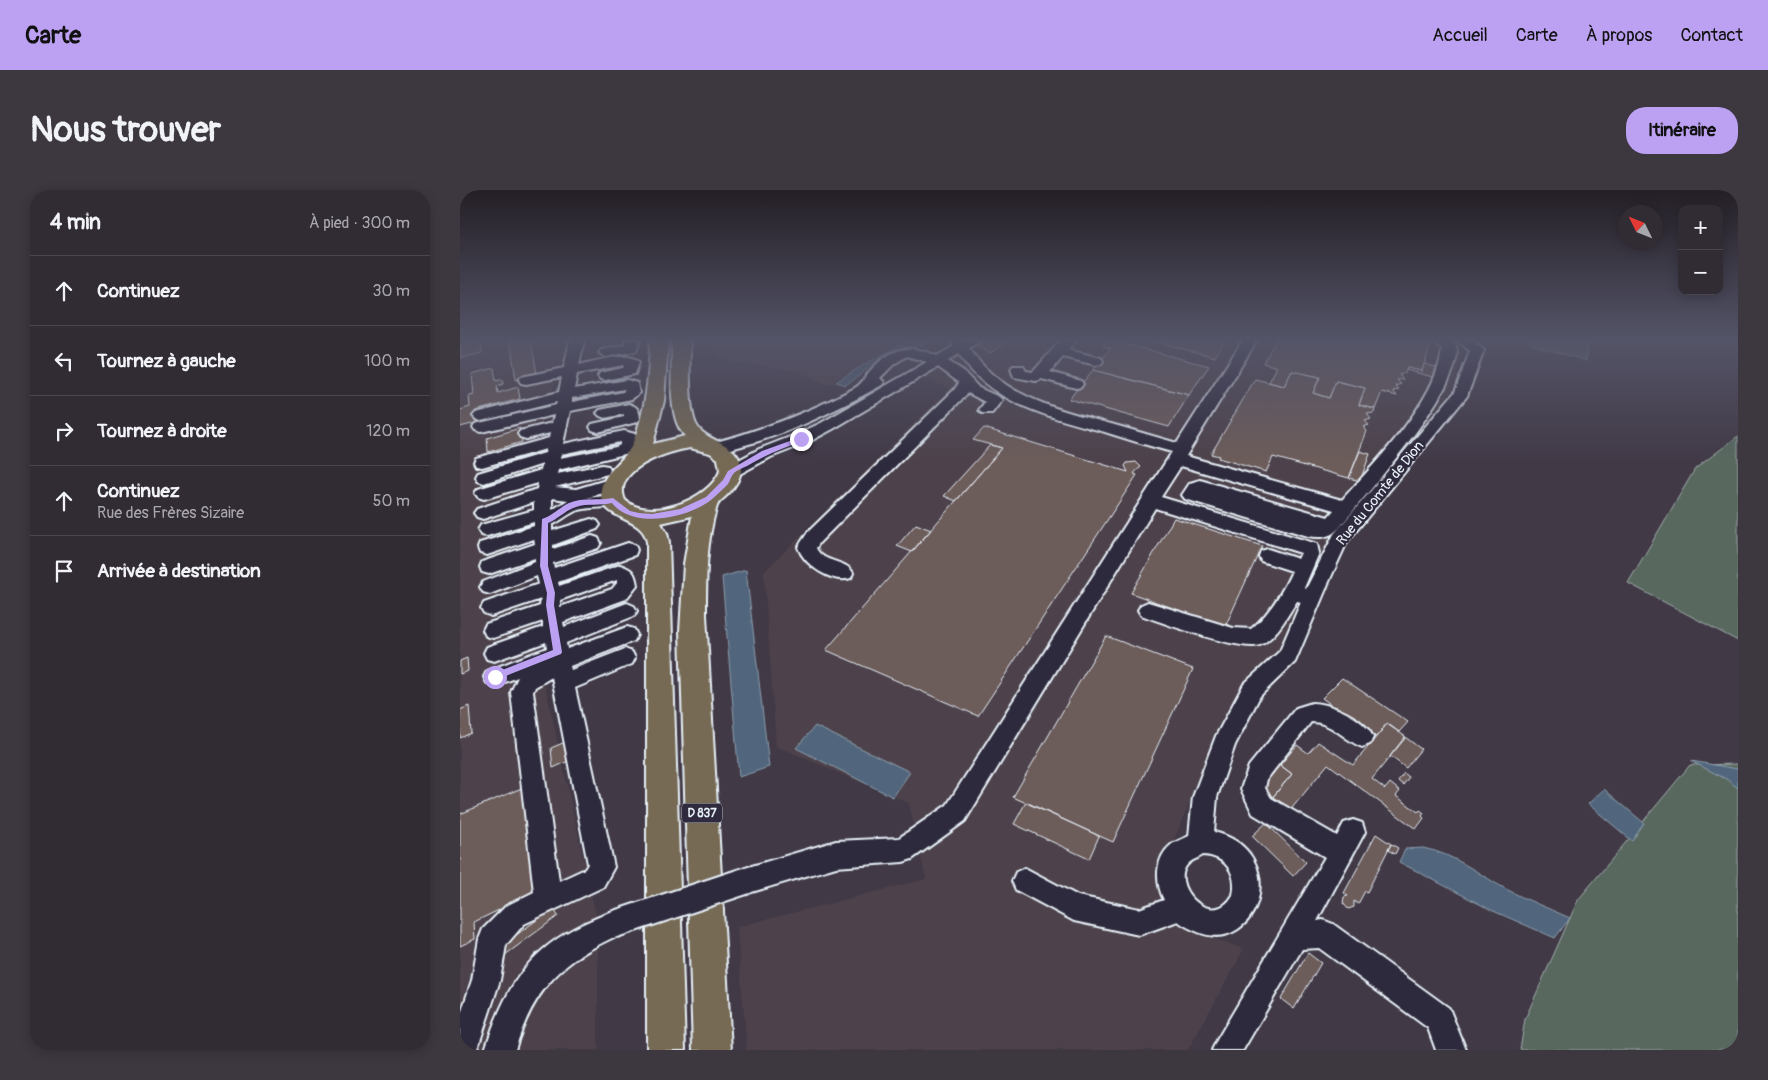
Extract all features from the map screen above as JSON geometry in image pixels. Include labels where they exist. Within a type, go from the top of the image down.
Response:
[{"type":"main road","points":[[636,459],[647,433],[654,408],[656,380]]},
{"type":"main road","points":[[682,380],[683,413],[687,427],[710,445],[726,454],[731,462],[730,472],[722,486],[708,499],[696,506],[674,513],[652,516],[639,516],[619,508],[610,485],[636,459],[670,445],[690,442],[710,445]]},
{"type":"main road","name":"D 837","points":[[708,499],[698,551],[693,603],[693,631],[712,1050]]},
{"type":"main road","name":"D 837","points":[[639,516],[654,528],[658,542],[666,1050]]},
{"type":"street","points":[[495,677],[602,380]]},
{"type":"street","points":[[494,653],[613,380]]},
{"type":"street","points":[[710,445],[776,430],[809,417],[880,380]]},
{"type":"street","points":[[730,472],[765,453],[801,439],[827,426],[908,380]]},
{"type":"street","points":[[965,380],[966,384],[974,391],[994,400],[987,410]]},
{"type":"street","points":[[990,380],[1014,398],[1032,406],[1345,507]]},
{"type":"street","points":[[1062,380],[1076,384]]},
{"type":"street","points":[[500,1050],[511,1016],[523,994],[558,954],[580,937],[745,880],[836,854],[903,850],[956,813],[1225,380]]},
{"type":"street","name":"Rue du Comte de Dion","points":[[1201,843],[1205,797],[1224,743],[1252,690],[1288,656],[1340,540],[1372,489],[1424,426],[1462,393],[1467,380]]},
{"type":"street","points":[[1424,426],[1424,411],[1440,381],[1464,388]]},
{"type":"street","points":[[844,573],[814,561],[809,555],[807,546],[960,393],[966,384]]},
{"type":"street","points":[[527,386],[559,500],[625,658]]},
{"type":"street","points":[[481,421],[559,500],[628,550]]},
{"type":"street","points":[[1082,437],[1092,424]]},
{"type":"street","points":[[526,434],[627,634]]},
{"type":"street","points":[[559,500],[484,477],[559,500],[627,611]]},
{"type":"street","points":[[610,485],[559,500],[486,530],[559,500],[610,485]]},
{"type":"street","points":[[1155,493],[1191,495],[1196,487],[1200,486],[1331,524],[1345,507],[1372,489]]},
{"type":"street","points":[[1148,610],[1233,636],[1255,638],[1272,624],[1292,592],[1310,553],[1310,549],[1155,493]]},
{"type":"street","points":[[489,567],[559,500]]},
{"type":"street","points":[[490,587],[559,500]]},
{"type":"street","points":[[491,608],[559,500]]},
{"type":"street","points":[[493,630],[559,500]]},
{"type":"street","points":[[460,1048],[469,1034],[486,980],[493,939],[515,915],[594,878],[601,867],[559,500]]},
{"type":"street","points":[[548,899],[522,692],[527,681],[559,500]]},
{"type":"street","points":[[1268,556],[1304,568]]},
{"type":"street","points":[[1292,592],[1312,599]]},
{"type":"street","points":[[1227,1050],[1347,842],[1262,806],[1253,789],[1257,774],[1304,715],[1312,711],[1324,712],[1362,737]]},
{"type":"street","points":[[1201,843],[1214,844],[1227,849],[1245,869],[1248,883],[1247,896],[1241,908],[1231,918],[1218,922],[1204,922],[1191,916],[1180,907],[1173,896],[1170,872],[1174,861],[1181,852],[1190,846],[1201,843]]},
{"type":"street","points":[[1025,881],[1074,908],[1139,922],[1180,907]]},
{"type":"street","points":[[1294,936],[1323,934],[1439,1018],[1450,1050]]},
{"type":"shaded area","points":[[460,380],[556,380],[509,522],[598,925],[598,1050],[460,1050]]},
{"type":"shaded area","points":[[818,380],[836,380],[828,385]]},
{"type":"shaded area","points":[[928,380],[1456,380],[1448,397],[1387,474],[1285,643],[1250,678],[1217,739],[1176,834],[1158,887],[1194,932],[1244,949],[1188,1050],[747,1050],[737,927],[926,879],[909,803],[776,746],[764,572],[950,388]]},
{"type":"shaded area","points":[[1738,436],[1738,641],[1628,583],[1695,469]]},
{"type":"shaded area","points":[[1738,764],[1738,1050],[1520,1050],[1525,1019],[1578,900],[1690,765]]},
{"type":"water","points":[[839,380],[853,380],[845,385],[836,382]]},
{"type":"water","points":[[746,570],[769,767],[739,777],[722,577]]},
{"type":"water","points":[[815,726],[910,772],[893,797],[796,748]]},
{"type":"water","points":[[1691,761],[1738,769],[1738,788],[1726,779]]},
{"type":"water","points":[[1604,789],[1644,823],[1632,841],[1588,804]]},
{"type":"water","points":[[1423,848],[1446,855],[1514,893],[1570,918],[1555,938],[1491,910],[1399,862],[1405,849]]},
{"type":"building","points":[[473,380],[503,380],[503,384],[497,386],[498,393],[518,387],[520,399],[475,411],[476,423],[460,427],[460,410],[470,407],[469,396],[474,395]]},
{"type":"building","points":[[1085,380],[1132,380],[1189,395],[1169,427],[1069,399]]},
{"type":"building","points":[[1132,380],[1199,380],[1189,395]]},
{"type":"building","points":[[1254,380],[1284,386],[1287,380],[1319,380],[1313,393],[1329,398],[1336,381],[1365,388],[1359,405],[1375,409],[1374,413],[1367,414],[1371,419],[1365,421],[1369,425],[1363,427],[1367,431],[1349,478],[1273,457],[1266,472],[1218,458],[1219,456],[1211,454]]},
{"type":"building","points":[[1270,380],[1287,380],[1284,386],[1269,382]]},
{"type":"building","points":[[1319,380],[1397,380],[1401,384],[1395,386],[1399,390],[1393,391],[1397,396],[1382,392],[1375,409],[1359,405],[1365,388],[1336,381],[1329,398],[1313,393]]},
{"type":"building","points":[[520,428],[522,442],[488,452],[487,438]]},
{"type":"building","points":[[984,428],[1128,472],[1125,466],[1127,463],[1136,462],[1141,467],[1134,474],[1137,475],[978,716],[826,650],[1002,448],[973,440]]},
{"type":"building","points":[[990,445],[1002,448],[956,501],[944,496]]},
{"type":"building","points":[[1360,451],[1370,454],[1360,481],[1349,478]]},
{"type":"building","points":[[1174,518],[1262,546],[1225,627],[1131,593]]},
{"type":"building","points":[[916,524],[931,530],[912,552],[897,546]]},
{"type":"building","points":[[1106,636],[1193,669],[1113,842],[1013,797]]},
{"type":"building","points":[[467,658],[468,671],[460,674],[460,661]]},
{"type":"building","points":[[1342,678],[1408,722],[1399,732],[1387,723],[1376,737],[1322,698]]},
{"type":"building","points":[[469,706],[471,733],[460,738],[460,710]]},
{"type":"building","points":[[1387,724],[1406,737],[1372,779],[1385,789],[1390,783],[1400,791],[1396,796],[1418,812],[1420,810],[1424,813],[1422,816],[1424,818],[1416,829],[1328,764],[1288,813],[1271,799],[1292,774],[1280,765],[1297,745],[1308,753],[1318,742],[1353,765]]},
{"type":"building","points":[[1405,737],[1421,749],[1406,768],[1390,756]]},
{"type":"building","points":[[570,740],[573,759],[553,768],[551,748]]},
{"type":"building","points":[[1280,765],[1292,774],[1271,799],[1259,790]]},
{"type":"building","points":[[1404,773],[1409,777],[1403,785],[1398,781]]},
{"type":"building","points":[[524,787],[534,893],[474,922],[475,939],[460,946],[460,814]]},
{"type":"building","points":[[1026,802],[1099,836],[1089,859],[1014,824]]},
{"type":"building","points":[[1266,823],[1306,862],[1293,876],[1252,836]]},
{"type":"building","points":[[1376,834],[1391,844],[1367,892],[1365,891],[1358,904],[1354,901],[1354,907],[1348,909],[1343,903],[1344,897],[1348,896],[1344,893]]},
{"type":"building","points":[[1391,844],[1398,848],[1395,854],[1388,850]]},
{"type":"building","points":[[553,908],[558,916],[505,955],[500,947]]},
{"type":"building","points":[[1308,953],[1321,963],[1294,1009],[1281,999]]},
{"type":"route","points":[[495,677],[558,652],[550,605],[551,593],[544,566],[544,521],[555,517],[572,505],[584,502],[602,503],[613,501],[619,508],[639,516],[667,515],[682,511],[708,499],[719,490],[730,472],[753,458],[801,439]]}]
